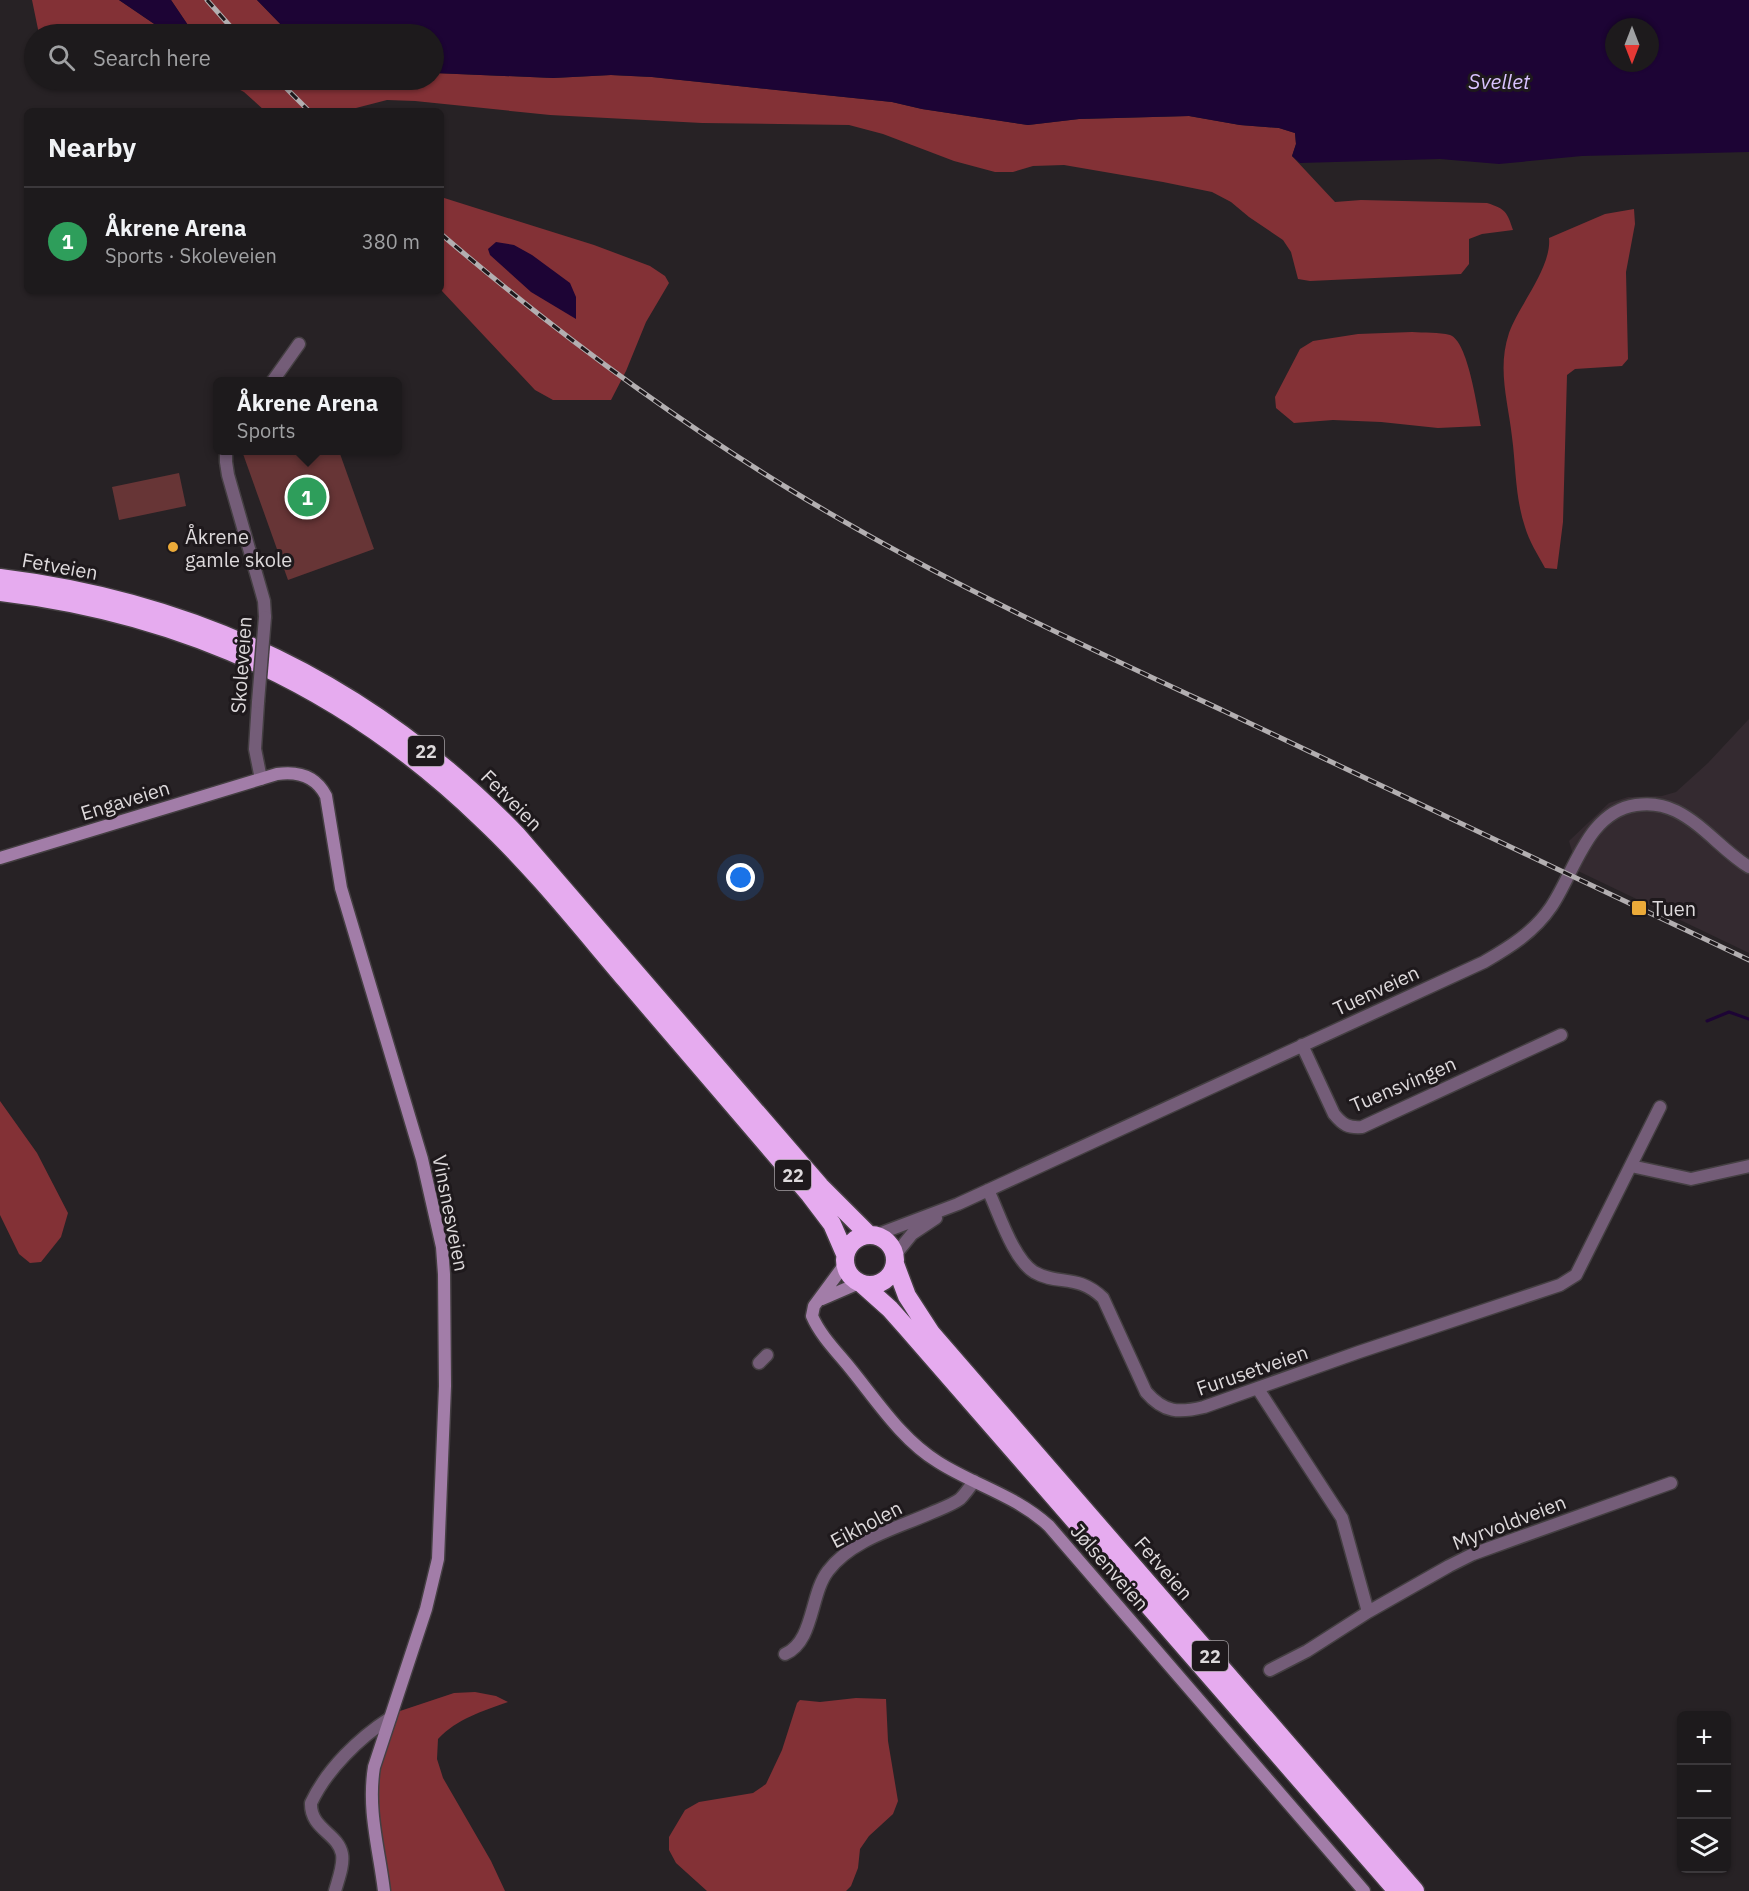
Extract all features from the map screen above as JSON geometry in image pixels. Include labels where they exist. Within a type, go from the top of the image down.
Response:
[{"type":"highway","name":"Fetveien","points":[[0,578],[116,599],[229,636],[276,656],[329,685],[406,736],[477,795],[516,834],[820,1186],[873,1235]]},
{"type":"highway","name":"Fetveien","points":[[0,592],[57,600],[112,613],[163,627],[224,648],[270,668],[322,697],[413,758],[486,822],[555,898],[810,1195],[832,1224],[845,1259]]},
{"type":"highway","points":[[845,1259],[854,1240],[873,1235]]},
{"type":"highway","name":"22","points":[[873,1235],[888,1242],[895,1260]]},
{"type":"highway","name":"22","points":[[845,1259],[849,1275],[860,1284]]},
{"type":"highway","name":"Fetveien","points":[[895,1260],[913,1308],[943,1348],[1415,1891]]},
{"type":"highway","points":[[860,1284],[876,1285],[883,1282],[893,1271],[895,1260]]},
{"type":"highway","name":"Fetveien","points":[[860,1284],[890,1309],[906,1327],[1396,1891]]},
{"type":"main road","name":"Vinsnesveien","points":[[261,779],[277,774],[297,773],[312,779],[323,789],[326,796],[341,888],[422,1159],[442,1247],[446,1386],[438,1559],[426,1608],[374,1767],[371,1784],[372,1816],[384,1891]]},
{"type":"main road","name":"Engaveien","points":[[0,858],[261,779]]},
{"type":"main road","points":[[818,1301],[845,1259]]},
{"type":"main road","points":[[818,1301],[838,1290],[860,1284]]},
{"type":"main road","name":"Jølsenveien","points":[[818,1301],[811,1313],[817,1325],[898,1426],[928,1455],[1024,1506],[1048,1526],[1364,1891]]},
{"type":"street","points":[[275,377],[300,344]]},
{"type":"street","name":"Skoleveien","points":[[226,455],[228,475],[264,601],[265,617],[255,748],[261,779]]},
{"type":"street","name":"Tuenveien","points":[[873,1235],[958,1204],[1484,962],[1526,935],[1551,906],[1596,828],[1614,811],[1642,804],[1662,806],[1676,811],[1701,827],[1749,867]]},
{"type":"street","name":"Tuensvingen","points":[[1302,1045],[1334,1114],[1342,1124],[1349,1128],[1362,1127],[1561,1035]]},
{"type":"street","name":"Furusetveien","points":[[988,1190],[1019,1256],[1034,1271],[1047,1277],[1075,1281],[1091,1287],[1103,1298],[1146,1392],[1159,1405],[1172,1410],[1196,1409],[1560,1285],[1576,1275],[1660,1107]]},
{"type":"street","points":[[1631,1166],[1690,1179],[1749,1166]]},
{"type":"street","name":"Tuenveien","points":[[895,1260],[912,1234],[958,1204]]},
{"type":"street","points":[[1258,1389],[1342,1518],[1368,1612]]},
{"type":"street","name":"Eikholen","points":[[785,1654],[794,1648],[803,1636],[818,1588],[836,1561],[851,1550],[879,1536],[956,1501],[974,1481]]},
{"type":"street","name":"Myrvoldveien","points":[[1270,1670],[1307,1651],[1368,1612],[1473,1554],[1671,1483]]},
{"type":"street","points":[[335,1891],[342,1853],[337,1843],[314,1818],[311,1803],[335,1767],[363,1738],[390,1718]]},
{"type":"shaded area","points":[[32,0],[119,0],[154,24],[37,24]]},
{"type":"shaded area","points":[[171,0],[257,0],[280,24],[187,24]]},
{"type":"shaded area","points":[[444,73],[553,78],[611,75],[652,77],[892,102],[922,109],[1028,125],[1079,119],[1189,116],[1240,125],[1279,128],[1295,133],[1296,144],[1292,156],[1335,202],[1361,200],[1487,203],[1505,212],[1513,230],[1482,234],[1469,239],[1469,264],[1461,274],[1310,281],[1298,279],[1291,252],[1283,240],[1231,202],[1212,192],[1064,165],[1033,166],[1013,172],[995,172],[954,161],[883,134],[849,125],[702,123],[550,115],[387,100],[356,108],[262,108],[240,90],[444,90]]},
{"type":"shaded area","points":[[444,198],[594,245],[650,266],[665,276],[669,283],[646,322],[626,371],[611,400],[553,400],[535,390],[444,293]]},
{"type":"shaded area","points":[[1634,209],[1635,224],[1626,272],[1628,359],[1622,366],[1575,369],[1567,375],[1563,522],[1557,569],[1545,568],[1529,537],[1519,504],[1504,385],[1504,359],[1509,333],[1540,273],[1549,249],[1549,238],[1605,214]]},
{"type":"shaded area","points":[[1412,332],[1446,334],[1456,340],[1467,362],[1481,426],[1438,428],[1333,420],[1294,423],[1276,408],[1275,397],[1300,349],[1313,341],[1358,334]]},
{"type":"shaded area","points":[[243,455],[340,455],[374,549],[288,580]]},
{"type":"shaded area","points":[[179,473],[186,506],[119,520],[112,487]]},
{"type":"shaded area","name":"Tuen","points":[[1749,719],[1749,953],[1578,871],[1569,841],[1609,803],[1628,797],[1662,796],[1676,792],[1708,763]]},
{"type":"shaded area","points":[[0,1101],[37,1153],[68,1213],[61,1237],[41,1262],[30,1263],[19,1254],[0,1215]]},
{"type":"shaded area","points":[[475,1692],[496,1696],[508,1702],[470,1716],[446,1732],[438,1739],[437,1759],[443,1778],[491,1861],[505,1891],[385,1891],[374,1811],[375,1775],[390,1718],[400,1711],[454,1693]]},
{"type":"shaded area","points":[[856,1698],[886,1699],[888,1741],[898,1801],[893,1814],[869,1836],[860,1849],[858,1868],[851,1886],[846,1891],[707,1891],[676,1863],[669,1850],[669,1837],[685,1810],[699,1802],[753,1793],[766,1784],[782,1750],[797,1703],[800,1700],[820,1702]]},
{"type":"water","points":[[119,0],[171,0],[187,24],[154,24]]},
{"type":"water","name":"Svellet","points":[[257,0],[1749,0],[1749,152],[1582,156],[1499,164],[1440,159],[1300,163],[1292,156],[1296,144],[1295,133],[1279,128],[1240,125],[1189,116],[1079,119],[1028,125],[922,109],[892,102],[652,77],[611,75],[553,78],[444,73],[444,24],[280,24]]},
{"type":"water","points":[[496,242],[514,245],[532,255],[570,283],[576,297],[576,319],[531,292],[490,255],[488,249]]},
{"type":"waterway","points":[[1707,1021],[1729,1012],[1749,1019]]},
{"type":"railway","points":[[207,0],[228,24]]},
{"type":"railway","points":[[288,90],[306,108]]},
{"type":"railway","points":[[444,236],[525,304],[612,370],[747,463],[846,523],[1060,634],[1749,960]]},
{"type":"place","name":"Åkrene Arena","points":[[307,497]]},
{"type":"place","name":"Åkrene gamle skole","points":[[173,547]]},
{"type":"place","name":"Tuen","points":[[1639,908]]}]
